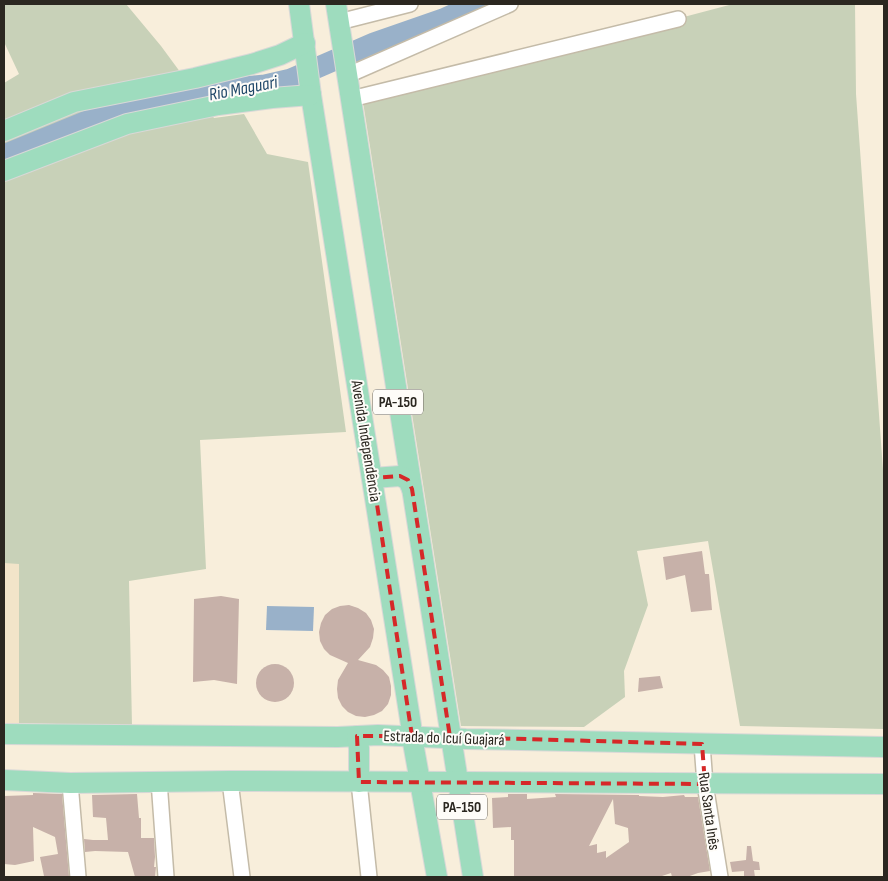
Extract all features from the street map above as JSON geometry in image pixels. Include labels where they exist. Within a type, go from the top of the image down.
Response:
[{"type":"main road","name":"Avenida Independência","points":[[298,4],[412,725],[412,736],[437,877]]},
{"type":"main road","name":"PA-150","points":[[338,19],[473,877]]},
{"type":"main road","points":[[4,131],[74,102],[195,78],[252,64],[305,46]]},
{"type":"main road","points":[[4,172],[127,124],[218,105],[311,95]]},
{"type":"main road","points":[[373,478],[400,476],[408,480],[412,489]]},
{"type":"main road","name":"Estrada do Icuí Guajará","points":[[4,734],[378,735],[466,739],[884,747]]},
{"type":"main road","points":[[357,736],[359,782]]},
{"type":"main road","points":[[4,780],[70,782],[884,784]]},
{"type":"street","points":[[338,19],[410,4]]},
{"type":"street","points":[[347,71],[510,4]]},
{"type":"street","points":[[351,99],[678,18]]},
{"type":"street","name":"Rua Santa Inês","points":[[702,744],[705,784],[720,877]]},
{"type":"street","points":[[230,781],[242,877]]},
{"type":"street","points":[[70,782],[78,877]]},
{"type":"street","points":[[160,782],[166,877]]},
{"type":"street","points":[[359,782],[369,877]]},
{"type":"highlighted area","points":[[400,476],[408,480],[412,489],[450,737],[702,744],[705,784],[359,782],[357,736],[412,736],[373,478]]},
{"type":"shaded area","points":[[4,563],[19,563],[19,723],[4,723]]},
{"type":"green space","points":[[4,4],[126,4],[161,46],[214,118],[244,114],[267,154],[308,162],[346,432],[200,440],[206,569],[129,581],[132,726],[19,723],[19,564],[4,563],[4,83],[19,74],[4,42]]},
{"type":"green space","points":[[733,4],[855,4],[856,94],[884,484],[884,729],[740,726],[708,541],[637,551],[648,605],[624,671],[625,697],[584,727],[461,726],[363,102]]},
{"type":"water","points":[[267,606],[314,607],[313,631],[266,630]]},
{"type":"building","points":[[702,551],[705,574],[709,574],[712,610],[691,612],[685,575],[666,580],[663,557]]},
{"type":"building","points":[[221,596],[239,599],[237,684],[214,680],[193,682],[194,599]]},
{"type":"building","points":[[349,605],[366,613],[374,629],[370,647],[358,660],[376,665],[383,670],[389,677],[391,686],[388,704],[382,711],[365,717],[356,716],[342,706],[338,698],[338,680],[348,663],[330,655],[320,641],[319,632],[325,615],[332,609]]},
{"type":"building","points":[[275,664],[288,670],[294,683],[288,696],[275,702],[262,696],[256,683],[262,670]]},
{"type":"building","points":[[660,676],[663,688],[638,692],[639,678]]},
{"type":"building","points":[[33,793],[62,794],[69,876],[44,876],[40,857],[58,854],[55,837],[33,827],[34,861],[15,865],[4,864],[4,796],[33,795]]},
{"type":"building","points":[[137,794],[139,818],[141,818],[141,838],[154,838],[155,877],[135,877],[128,852],[85,852],[84,839],[108,840],[106,818],[93,817],[92,795]]},
{"type":"building","points":[[508,794],[527,794],[527,799],[556,797],[555,794],[663,797],[684,795],[685,797],[698,797],[710,871],[687,877],[672,877],[671,873],[659,877],[514,877],[514,840],[511,840],[511,827],[493,828],[492,798],[508,797]],"holes":[[[613,799],[615,824],[628,828],[629,842],[606,858],[606,851],[597,853],[597,844],[589,846]]]},
{"type":"building","points":[[747,846],[751,846],[753,861],[759,862],[760,870],[754,870],[755,877],[744,877],[744,871],[732,872],[730,862],[746,860]]},
{"type":"waterway","name":"Rio Maguari","points":[[4,155],[92,119],[121,111],[200,97],[234,88],[265,85],[291,79],[374,43],[443,19],[476,4]]}]
